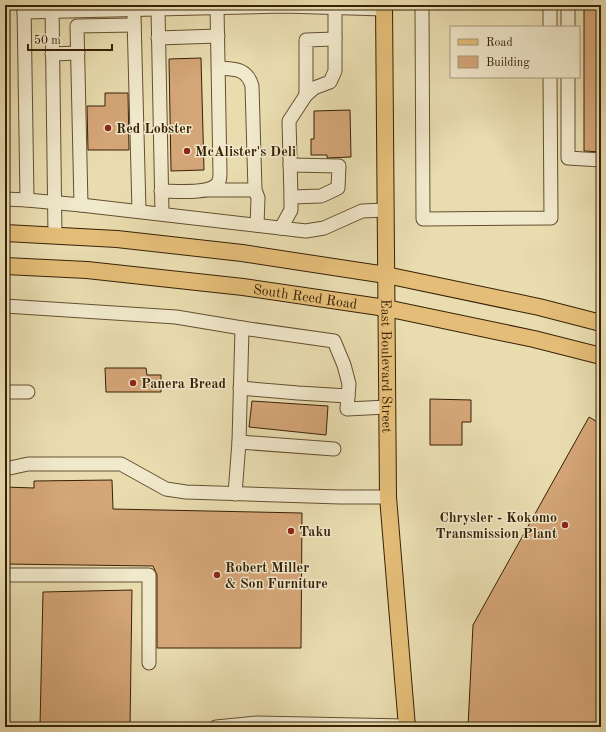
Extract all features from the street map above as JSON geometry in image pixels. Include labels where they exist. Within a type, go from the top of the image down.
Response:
[{"type":"main road","name":"East Boulevard Street","points":[[384,7],[388,497],[407,727]]},
{"type":"main road","points":[[5,233],[117,239],[242,253],[386,275],[539,307],[601,323]]},
{"type":"main road","name":"South Reed Road","points":[[5,266],[88,270],[242,287],[386,308],[534,339],[601,356]]},
{"type":"lane","points":[[422,5],[423,219],[551,218],[550,78]]},
{"type":"lane","points":[[550,5],[550,26]]},
{"type":"lane","points":[[568,5],[568,26]]},
{"type":"lane","points":[[27,200],[24,8],[134,10],[284,6],[384,7]]},
{"type":"lane","points":[[281,228],[291,210],[289,121],[306,94],[314,88],[330,82],[335,71],[335,7]]},
{"type":"lane","points":[[52,8],[55,236]]},
{"type":"lane","points":[[206,190],[215,186],[219,182],[220,174],[217,8]]},
{"type":"lane","points":[[158,9],[162,214]]},
{"type":"lane","points":[[134,10],[139,211]]},
{"type":"lane","points":[[82,205],[77,26],[134,25]]},
{"type":"lane","points":[[158,38],[218,36]]},
{"type":"lane","points":[[306,94],[306,40],[335,39]]},
{"type":"lane","points":[[52,54],[78,53]]},
{"type":"lane","points":[[219,68],[235,69],[244,72],[250,78],[252,86],[255,190],[258,198],[257,225]]},
{"type":"lane","points":[[568,78],[568,158],[601,160]]},
{"type":"lane","points":[[290,165],[339,166],[338,188],[321,196],[291,197]]},
{"type":"lane","points":[[161,191],[255,190]]},
{"type":"lane","points":[[5,199],[55,202],[306,231],[324,228],[362,211],[385,210]]},
{"type":"lane","points":[[5,306],[176,317],[334,341],[344,365],[349,384],[347,409],[387,407]]},
{"type":"lane","points":[[235,494],[239,442],[242,328]]},
{"type":"lane","points":[[240,388],[348,396]]},
{"type":"lane","points":[[5,392],[28,392]]},
{"type":"lane","points":[[239,442],[334,449]]},
{"type":"lane","points":[[5,469],[28,464],[122,464],[166,489],[186,492],[388,497]]},
{"type":"lane","points":[[5,575],[149,575],[149,663]]},
{"type":"lane","points":[[216,727],[258,722],[407,727]]},
{"type":"building","points":[[584,5],[601,5],[601,152],[584,151]]},
{"type":"building","points":[[201,58],[204,170],[171,171],[169,59]]},
{"type":"building","name":"Red Lobster","points":[[105,93],[128,93],[129,150],[88,150],[87,106],[105,106]]},
{"type":"building","points":[[350,110],[351,157],[327,158],[327,155],[311,155],[311,139],[314,139],[314,111]]},
{"type":"building","name":"Panera Bread","points":[[105,368],[146,368],[147,375],[161,375],[161,392],[106,392]]},
{"type":"building","points":[[430,399],[471,400],[471,422],[462,422],[462,445],[430,445]]},
{"type":"building","points":[[252,401],[328,406],[326,435],[249,427]]},
{"type":"building","name":"Chrysler - Kokomo Transmission Plant","points":[[589,417],[601,424],[601,727],[468,727],[473,625]]},
{"type":"building","points":[[112,480],[113,509],[302,513],[301,648],[157,648],[157,575],[153,566],[5,564],[5,487],[34,488],[34,481]]},
{"type":"building","points":[[132,590],[130,727],[40,726],[43,592]]},
{"type":"place","name":"Red Lobster","points":[[108,128]]},
{"type":"place","name":"McAlister's Deli","points":[[187,151]]},
{"type":"place","name":"Panera Bread","points":[[133,383]]},
{"type":"place","name":"Chrysler - Kokomo Transmission Plant","points":[[565,525]]},
{"type":"place","name":"Taku","points":[[291,531]]},
{"type":"place","name":"Robert Miller & Son Furniture","points":[[217,575]]}]
